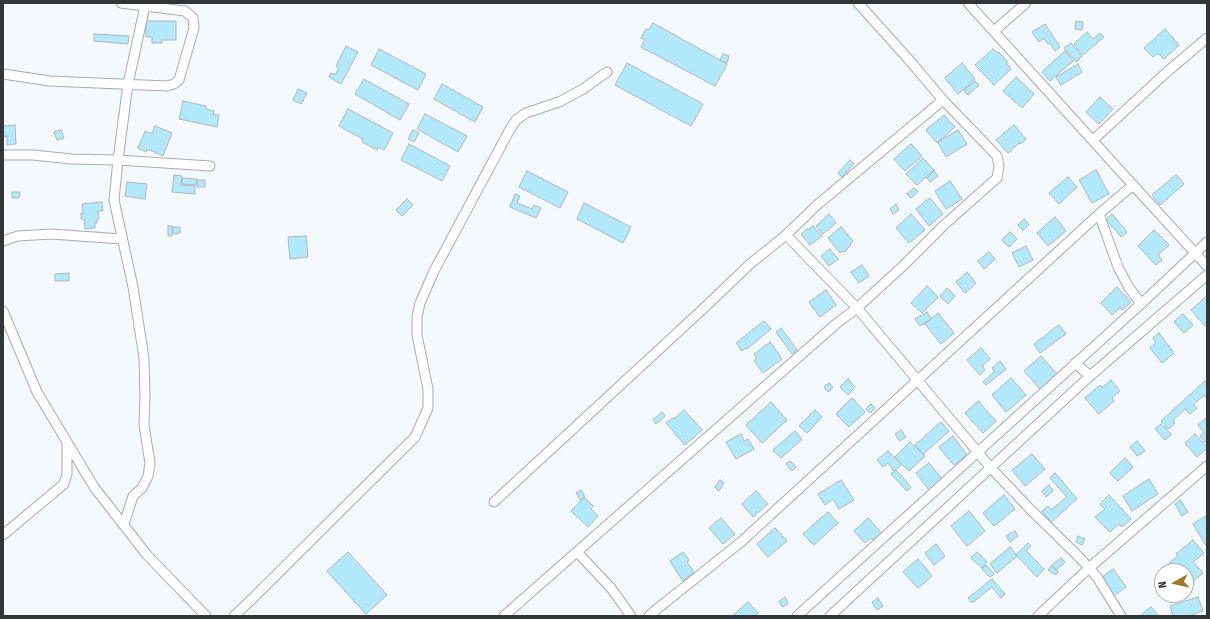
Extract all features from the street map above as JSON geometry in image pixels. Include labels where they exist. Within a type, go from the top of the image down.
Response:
[{"type":"street","points":[[3,74],[50,81],[167,86],[174,84],[179,80],[194,28],[193,18],[185,11],[121,3]]},
{"type":"street","points":[[504,616],[830,329],[858,308],[944,225],[997,178],[999,166],[997,156],[943,100],[858,3]]},
{"type":"street","points":[[968,3],[1207,266]]},
{"type":"street","points":[[994,32],[1026,3]]},
{"type":"street","points":[[124,524],[133,496],[142,488],[148,476],[150,463],[144,425],[144,358],[137,307],[114,200],[128,84],[145,6]]},
{"type":"street","points":[[1093,140],[1168,71],[1207,38]]},
{"type":"street","points":[[234,616],[415,437],[428,408],[428,389],[417,335],[417,317],[420,303],[434,271],[516,120],[526,114],[559,102],[583,89],[607,72]]},
{"type":"street","points":[[494,502],[750,264],[786,235],[817,205],[943,100]]},
{"type":"street","points":[[3,155],[33,155],[71,159],[118,160],[210,166]]},
{"type":"street","points":[[649,616],[741,542],[1132,185]]},
{"type":"street","points":[[1099,214],[1118,267],[1128,286],[1141,304]]},
{"type":"street","points":[[3,241],[18,236],[50,234],[122,239]]},
{"type":"street","points":[[786,235],[858,308],[991,468],[1089,568],[1109,595],[1121,616]]},
{"type":"street","points":[[797,616],[1141,304],[1207,242]]},
{"type":"street","points":[[830,616],[1090,376],[1207,275]]},
{"type":"street","points":[[3,311],[37,392],[94,487],[147,555],[206,616]]},
{"type":"street","points":[[1075,363],[1090,376]]},
{"type":"street","points":[[3,534],[64,484],[67,474],[67,441]]},
{"type":"street","points":[[1038,616],[1089,568],[1207,468]]},
{"type":"street","points":[[577,552],[611,588],[631,616]]},
{"type":"building","points":[[146,21],[176,21],[176,40],[162,40],[162,43],[152,43],[152,37],[146,37]]},
{"type":"building","points":[[1076,21],[1083,22],[1082,30],[1075,29]]},
{"type":"building","points":[[653,23],[727,64],[715,86],[641,47],[645,40],[641,38],[646,29],[649,30]]},
{"type":"building","points":[[1045,24],[1060,47],[1055,51],[1050,43],[1048,44],[1044,38],[1039,42],[1032,32]]},
{"type":"building","points":[[1165,29],[1179,45],[1164,59],[1158,53],[1153,57],[1144,48]]},
{"type":"building","points":[[1087,32],[1093,39],[1100,33],[1104,37],[1083,55],[1074,44]]},
{"type":"building","points":[[94,34],[129,36],[128,44],[94,41]]},
{"type":"building","points":[[1071,43],[1082,56],[1076,62],[1064,48]]},
{"type":"building","points":[[346,46],[358,52],[341,84],[329,77],[331,73],[335,75],[339,68],[336,66]]},
{"type":"building","points":[[379,49],[426,74],[418,90],[371,65]]},
{"type":"building","points":[[993,49],[1008,62],[1006,63],[1011,69],[994,85],[975,65]]},
{"type":"building","points":[[1065,51],[1073,61],[1050,81],[1042,72]]},
{"type":"building","points":[[723,54],[729,56],[727,63],[720,60]]},
{"type":"building","points":[[627,63],[703,104],[691,126],[615,85]]},
{"type":"building","points":[[962,63],[975,79],[958,94],[945,78]]},
{"type":"building","points":[[1078,64],[1082,72],[1061,85],[1056,77]]},
{"type":"building","points":[[1016,77],[1034,94],[1022,108],[1003,91]]},
{"type":"building","points":[[364,79],[409,104],[400,120],[355,94]]},
{"type":"building","points":[[975,81],[979,85],[968,95],[964,90]]},
{"type":"building","points":[[442,84],[483,107],[475,122],[434,99]]},
{"type":"building","points":[[298,89],[307,93],[301,104],[293,100]]},
{"type":"building","points":[[1100,97],[1113,109],[1099,124],[1086,112]]},
{"type":"building","points":[[183,101],[206,106],[206,109],[214,111],[213,114],[219,115],[217,127],[179,119]]},
{"type":"building","points":[[348,109],[393,133],[384,150],[378,147],[377,150],[362,142],[363,139],[339,126]]},
{"type":"building","points":[[425,114],[467,136],[458,152],[417,129]]},
{"type":"building","points":[[944,115],[955,127],[937,143],[926,130]]},
{"type":"building","points":[[15,125],[16,144],[7,145],[7,136],[3,137],[3,126]]},
{"type":"building","points":[[1014,125],[1026,139],[1008,153],[996,140]]},
{"type":"building","points":[[155,126],[172,133],[163,156],[147,149],[146,152],[138,148],[145,131],[152,134]]},
{"type":"building","points":[[61,130],[64,138],[57,140],[54,132]]},
{"type":"building","points":[[413,130],[419,133],[414,142],[408,139]]},
{"type":"building","points":[[958,130],[967,144],[946,157],[938,142]]},
{"type":"building","points":[[409,144],[450,166],[442,181],[401,160]]},
{"type":"building","points":[[911,144],[922,156],[905,171],[894,159]]},
{"type":"building","points":[[923,158],[934,170],[917,185],[906,174]]},
{"type":"building","points":[[850,160],[854,164],[842,177],[838,173]]},
{"type":"building","points":[[1096,170],[1109,194],[1092,203],[1079,180]]},
{"type":"building","points":[[527,171],[568,192],[560,208],[519,187]]},
{"type":"building","points":[[934,171],[938,176],[930,182],[927,178]]},
{"type":"building","points":[[174,175],[182,176],[181,185],[195,186],[195,194],[172,192]]},
{"type":"building","points":[[1176,175],[1184,184],[1160,205],[1152,195]]},
{"type":"building","points":[[1068,177],[1077,187],[1059,204],[1049,193]]},
{"type":"building","points":[[182,178],[197,179],[196,185],[182,184]]},
{"type":"building","points":[[197,180],[205,180],[205,187],[197,187]]},
{"type":"building","points":[[950,181],[962,199],[946,209],[935,191]]},
{"type":"building","points":[[127,182],[147,184],[145,199],[125,196]]},
{"type":"building","points":[[914,188],[918,192],[911,198],[907,194]]},
{"type":"building","points":[[12,192],[20,192],[19,198],[12,198]]},
{"type":"building","points":[[515,194],[520,196],[517,203],[532,209],[534,205],[541,208],[536,218],[510,207]]},
{"type":"building","points":[[930,198],[943,214],[929,226],[916,209]]},
{"type":"building","points":[[407,199],[413,205],[402,216],[396,210]]},
{"type":"building","points":[[102,202],[103,211],[98,211],[99,219],[97,219],[97,223],[95,223],[95,228],[85,229],[84,219],[81,219],[81,213],[83,213],[82,204]]},
{"type":"building","points":[[584,203],[631,227],[623,243],[577,219]]},
{"type":"building","points":[[896,204],[899,210],[893,214],[890,209]]},
{"type":"building","points":[[829,214],[836,223],[823,234],[816,226]]},
{"type":"building","points":[[911,214],[925,230],[909,243],[896,228]]},
{"type":"building","points":[[1112,214],[1127,232],[1121,237],[1106,219]]},
{"type":"building","points":[[1055,217],[1066,231],[1048,246],[1037,233]]},
{"type":"building","points":[[1024,219],[1029,225],[1023,230],[1018,225]]},
{"type":"building","points":[[168,226],[172,226],[172,236],[168,236]]},
{"type":"building","points":[[813,226],[822,236],[810,245],[801,234]]},
{"type":"building","points":[[173,227],[180,227],[180,233],[173,234]]},
{"type":"building","points":[[841,227],[853,241],[844,252],[843,251],[840,253],[828,238]]},
{"type":"building","points":[[1154,230],[1169,245],[1158,255],[1162,260],[1156,265],[1138,246]]},
{"type":"building","points":[[1010,232],[1017,239],[1009,247],[1002,240]]},
{"type":"building","points":[[306,236],[308,257],[290,259],[288,237]]},
{"type":"building","points":[[1026,246],[1033,260],[1019,267],[1012,253]]},
{"type":"building","points":[[830,249],[838,259],[829,266],[821,256]]},
{"type":"building","points":[[989,252],[995,259],[984,269],[978,261]]},
{"type":"building","points":[[862,265],[869,276],[859,283],[851,272]]},
{"type":"building","points":[[967,272],[976,283],[965,293],[956,282]]},
{"type":"building","points":[[69,273],[69,281],[55,281],[55,274]]},
{"type":"building","points":[[927,286],[938,297],[922,313],[911,303]]},
{"type":"building","points":[[1117,287],[1131,302],[1122,310],[1119,308],[1112,315],[1101,303]]},
{"type":"building","points":[[947,288],[955,296],[948,304],[940,296]]},
{"type":"building","points":[[826,290],[836,305],[820,317],[809,302]]},
{"type":"building","points":[[1207,296],[1207,328],[1191,310]]},
{"type":"building","points":[[927,312],[931,319],[920,326],[915,319]]},
{"type":"building","points":[[938,313],[954,333],[941,344],[925,324]]},
{"type":"building","points":[[1183,314],[1193,325],[1184,333],[1174,322]]},
{"type":"building","points":[[764,321],[771,329],[747,349],[746,348],[742,351],[736,343]]},
{"type":"building","points":[[1059,325],[1066,334],[1040,353],[1034,344]]},
{"type":"building","points":[[781,328],[797,350],[792,354],[776,332]]},
{"type":"building","points":[[1159,333],[1174,353],[1162,363],[1150,348],[1156,343],[1153,338]]},
{"type":"building","points":[[770,342],[782,359],[763,373],[754,361],[757,358],[754,354]]},
{"type":"building","points":[[981,348],[990,359],[982,366],[985,370],[980,375],[967,360]]},
{"type":"building","points":[[1041,356],[1057,374],[1040,389],[1024,371]]},
{"type":"building","points":[[1000,361],[1006,369],[986,385],[983,382],[995,371],[992,368]]},
{"type":"building","points":[[1011,378],[1026,395],[1006,412],[992,395]]},
{"type":"building","points":[[848,379],[855,387],[848,395],[840,387]]},
{"type":"building","points":[[1111,380],[1120,391],[1112,398],[1114,401],[1099,414],[1085,398],[1100,385],[1102,388]]},
{"type":"building","points":[[1205,381],[1207,383],[1207,399],[1204,395],[1193,405],[1197,408],[1190,414],[1185,409],[1173,420],[1175,423],[1168,429],[1161,421]]},
{"type":"building","points":[[829,383],[833,387],[828,392],[824,387]]},
{"type":"building","points":[[852,398],[865,412],[849,427],[836,414]]},
{"type":"building","points":[[978,401],[996,421],[983,433],[965,413]]},
{"type":"building","points":[[771,402],[787,420],[762,443],[746,425]]},
{"type":"building","points":[[871,404],[875,408],[870,413],[866,409]]},
{"type":"building","points":[[684,410],[702,430],[685,445],[666,423],[672,418],[674,419]]},
{"type":"building","points":[[815,410],[822,417],[807,433],[799,426]]},
{"type":"building","points":[[662,412],[665,416],[656,424],[653,420]]},
{"type":"building","points":[[1206,418],[1207,444],[1200,436],[1204,432],[1198,425]]},
{"type":"building","points":[[941,422],[949,431],[923,454],[915,445]]},
{"type":"building","points":[[1161,424],[1171,434],[1165,440],[1155,429]]},
{"type":"building","points":[[901,430],[906,437],[900,441],[895,434]]},
{"type":"building","points":[[795,431],[802,439],[781,458],[773,450]]},
{"type":"building","points":[[741,434],[744,441],[748,439],[754,449],[736,459],[726,442]]},
{"type":"building","points":[[1195,434],[1207,447],[1197,457],[1185,443]]},
{"type":"building","points":[[953,436],[967,455],[954,465],[939,447]]},
{"type":"building","points":[[1137,441],[1145,451],[1137,456],[1130,447]]},
{"type":"building","points":[[910,442],[925,456],[909,471],[895,457]]},
{"type":"building","points":[[888,451],[901,465],[894,471],[888,463],[883,467],[877,460]]},
{"type":"building","points":[[1032,454],[1045,469],[1025,486],[1012,470]]},
{"type":"building","points":[[1125,458],[1133,467],[1118,481],[1110,473]]},
{"type":"building","points":[[790,461],[796,467],[792,471],[786,464]]},
{"type":"building","points":[[929,463],[942,479],[929,490],[916,473]]},
{"type":"building","points":[[896,470],[911,487],[907,491],[891,474]]},
{"type":"building","points":[[1055,473],[1077,499],[1051,522],[1042,511],[1048,506],[1051,510],[1067,497],[1050,478]]},
{"type":"building","points":[[1149,479],[1158,494],[1132,511],[1123,496]]},
{"type":"building","points":[[720,480],[724,483],[719,491],[715,487]]},
{"type":"building","points":[[841,480],[854,500],[839,509],[833,499],[825,505],[818,494]]},
{"type":"building","points":[[1049,485],[1053,491],[1046,497],[1042,491]]},
{"type":"building","points":[[581,490],[585,497],[581,500],[576,493]]},
{"type":"building","points":[[756,491],[768,504],[753,517],[742,504]]},
{"type":"building","points":[[1004,495],[1015,509],[994,526],[983,513]]},
{"type":"building","points":[[1109,495],[1131,519],[1122,527],[1119,524],[1110,532],[1095,517],[1105,509],[1100,504]]},
{"type":"building","points":[[584,497],[593,506],[591,509],[598,516],[588,527],[571,511]]},
{"type":"building","points":[[1180,500],[1188,512],[1182,516],[1175,504]]},
{"type":"building","points":[[969,511],[985,531],[967,546],[951,526]]},
{"type":"building","points":[[828,512],[838,523],[814,545],[803,534]]},
{"type":"building","points":[[1206,516],[1207,519],[1207,547],[1193,524]]},
{"type":"building","points":[[721,518],[735,534],[723,544],[709,528]]},
{"type":"building","points":[[868,518],[882,534],[875,541],[871,538],[865,543],[854,531]]},
{"type":"building","points":[[775,528],[787,541],[768,557],[757,544]]},
{"type":"building","points":[[1015,531],[1018,536],[1010,542],[1006,536]]},
{"type":"building","points":[[1078,536],[1085,539],[1082,545],[1076,542]]},
{"type":"building","points":[[1193,540],[1204,553],[1193,562],[1194,563],[1169,563],[1178,556],[1176,554]]},
{"type":"building","points":[[1028,543],[1031,546],[1026,551],[1044,569],[1037,577],[1016,555]]},
{"type":"building","points":[[936,544],[945,556],[934,565],[925,553]]},
{"type":"building","points":[[1010,547],[1017,556],[997,573],[990,564]]},
{"type":"building","points":[[348,552],[387,595],[366,614],[327,571]]},
{"type":"building","points":[[683,552],[689,560],[687,562],[694,572],[683,581],[670,561]]},
{"type":"building","points":[[977,552],[987,562],[982,568],[971,558]]},
{"type":"building","points":[[1061,558],[1065,562],[1056,570],[1052,565]]},
{"type":"building","points":[[918,559],[932,576],[918,588],[903,572]]},
{"type":"building","points":[[1194,563],[1203,573],[1194,580]]},
{"type":"building","points":[[986,565],[994,574],[990,577],[982,569]]},
{"type":"building","points":[[1051,566],[1058,571],[1056,575],[1048,570]]},
{"type":"building","points":[[1113,569],[1126,587],[1114,596],[1101,578]]},
{"type":"building","points":[[992,579],[1005,594],[1001,598],[992,587],[972,603],[968,598]]},
{"type":"building","points":[[785,597],[788,604],[782,607],[779,601]]},
{"type":"building","points":[[1198,597],[1203,611],[1188,616],[1173,616],[1170,606],[1179,603],[1194,603],[1194,598]]},
{"type":"building","points":[[878,598],[883,606],[877,610],[872,602]]},
{"type":"building","points":[[748,602],[758,613],[754,616],[732,616]]},
{"type":"building","points":[[1151,607],[1158,615],[1140,616]]}]
